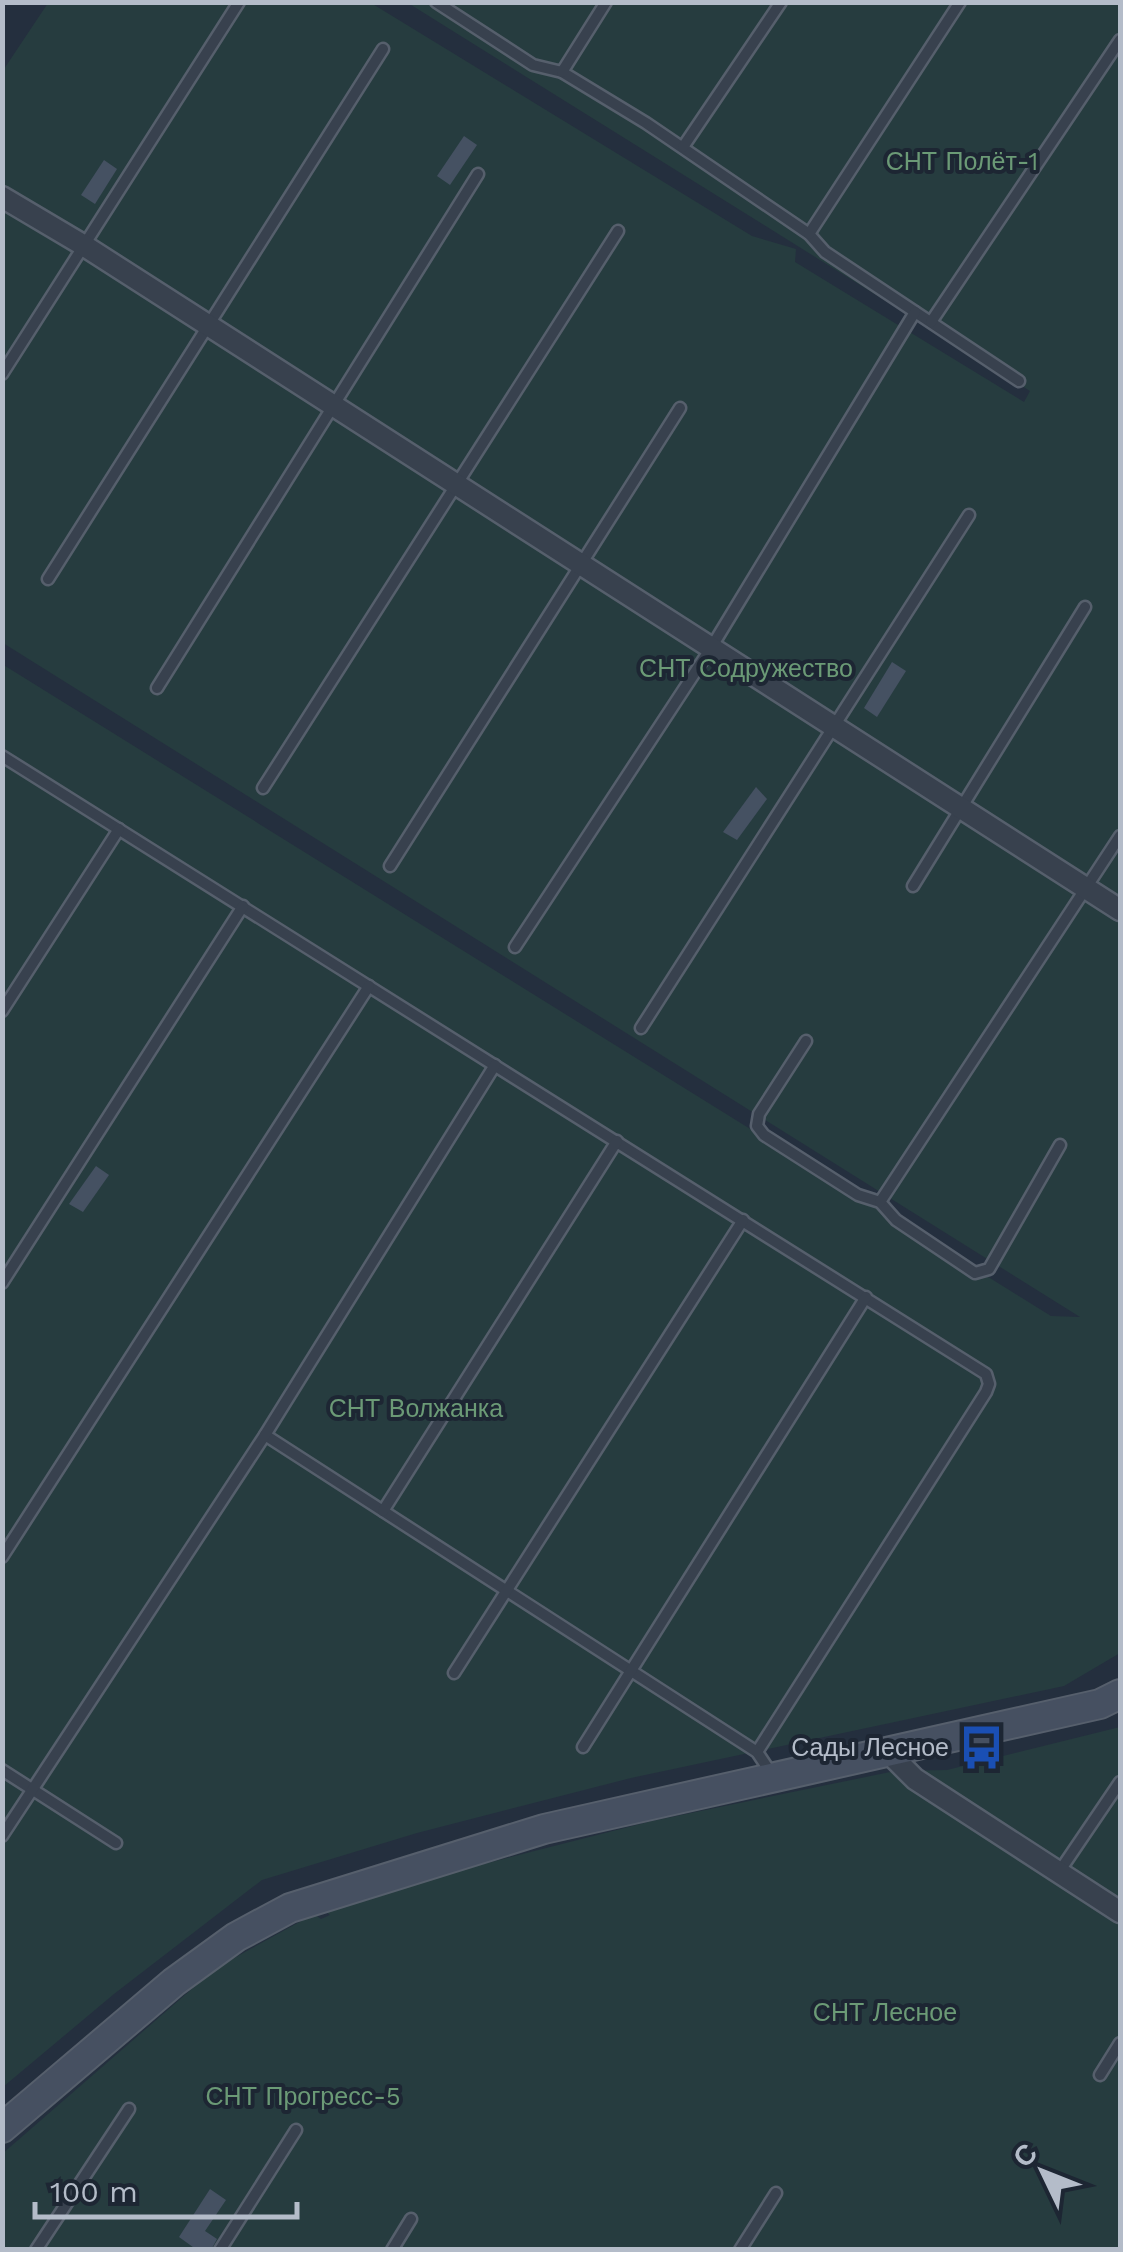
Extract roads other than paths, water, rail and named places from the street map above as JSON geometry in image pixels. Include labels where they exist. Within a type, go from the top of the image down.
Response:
[{"type":"street","points":[[2,197],[83,244],[454,486],[964,807],[1120,910]]},
{"type":"street","points":[[2,2128],[174,1982],[236,1937],[290,1908],[544,1829],[889,1754],[1100,1704],[1120,1694]]},
{"type":"street","points":[[889,1754],[914,1779],[1120,1912]]},
{"type":"lane","points":[[2,374],[239,2]]},
{"type":"lane","points":[[436,2],[533,64],[562,72],[683,147],[809,234],[824,252],[1019,381]]},
{"type":"lane","points":[[562,72],[606,2]]},
{"type":"lane","points":[[683,147],[781,2]]},
{"type":"lane","points":[[809,234],[960,2]]},
{"type":"lane","points":[[931,322],[1120,40]]},
{"type":"lane","points":[[48,579],[383,49]]},
{"type":"lane","points":[[156,688],[478,174]]},
{"type":"lane","points":[[263,788],[618,231]]},
{"type":"lane","points":[[515,947],[711,648],[915,312]]},
{"type":"lane","points":[[390,866],[680,408]]},
{"type":"lane","points":[[641,1028],[970,514]]},
{"type":"lane","points":[[913,886],[1084,606]]},
{"type":"lane","points":[[2,756],[986,1374],[989,1384],[757,1752]]},
{"type":"lane","points":[[2,1011],[118,829]]},
{"type":"lane","points":[[880,1202],[1120,836]]},
{"type":"lane","points":[[2,1282],[243,906]]},
{"type":"lane","points":[[2,1557],[369,986]]},
{"type":"lane","points":[[806,1040],[759,1114],[757,1126],[764,1135],[858,1195],[880,1202],[896,1220],[975,1273],[989,1269],[1060,1145]]},
{"type":"lane","points":[[2,1836],[265,1435],[495,1065]]},
{"type":"lane","points":[[383,1511],[618,1142]]},
{"type":"lane","points":[[454,1673],[742,1220]]},
{"type":"lane","points":[[583,1747],[866,1298]]},
{"type":"lane","points":[[265,1435],[757,1752],[774,1778]]},
{"type":"lane","points":[[2,1770],[116,1843]]},
{"type":"lane","points":[[1058,1873],[1120,1782]]},
{"type":"lane","points":[[1100,2075],[1120,2043]]},
{"type":"lane","points":[[36,2250],[129,2109]]},
{"type":"lane","points":[[220,2250],[296,2130]]},
{"type":"lane","points":[[740,2250],[776,2194]]},
{"type":"lane","points":[[392,2250],[412,2220]]},
{"type":"place","name":"Сады Лесное","points":[[982,1747]]},
{"type":"park label","name":"СНТ Полёт-1","points":[[962,161]]},
{"type":"park label","name":"СНТ Содружество","points":[[746,668]]},
{"type":"park label","name":"СНТ Волжанка","points":[[416,1408]]},
{"type":"park label","name":"СНТ Лесное","points":[[885,2012]]},
{"type":"park label","name":"СНТ Прогресс-5","points":[[303,2096]]}]
